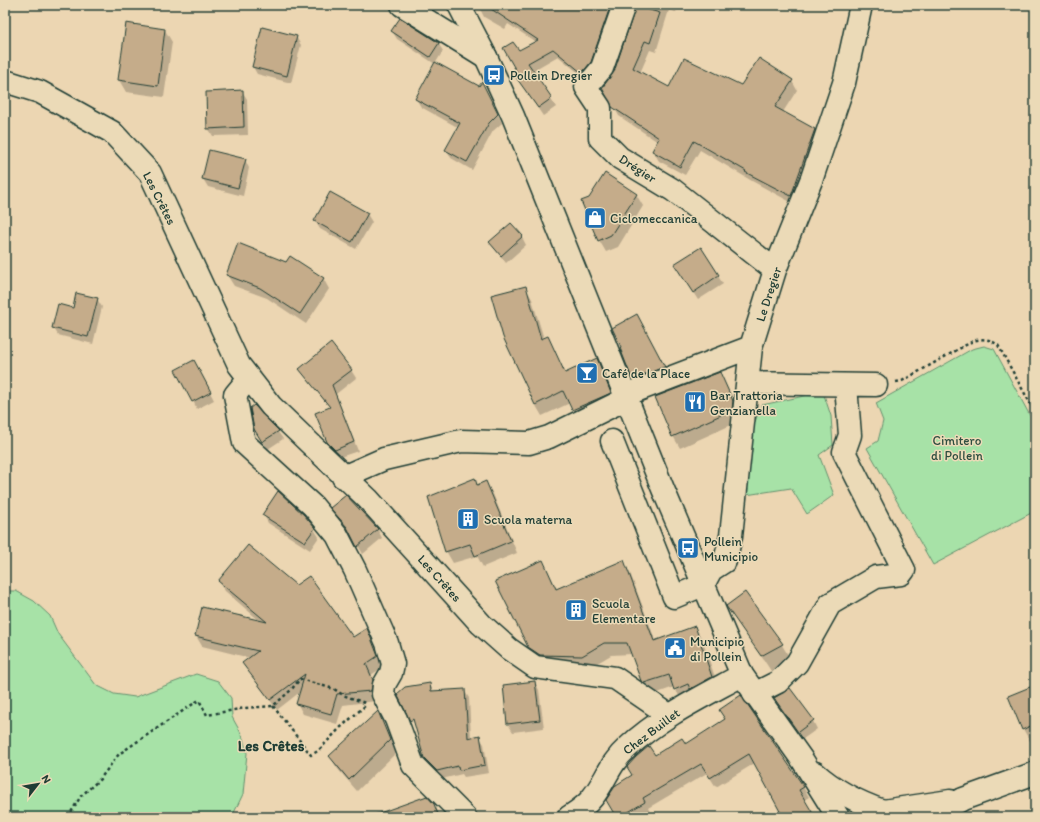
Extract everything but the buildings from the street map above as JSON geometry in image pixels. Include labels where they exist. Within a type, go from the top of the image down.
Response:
[{"type":"street","points":[[402,5],[486,57]]},
{"type":"street","points":[[459,5],[486,57],[513,116],[625,397],[742,675],[754,694],[803,761],[838,817]]},
{"type":"street","name":"Drégier","points":[[624,5],[602,68],[586,87],[600,108],[600,138],[620,158],[673,190],[775,270]]},
{"type":"street","name":"Le Dregier","points":[[703,585],[710,570],[725,561],[731,536],[751,347],[775,270],[812,178],[844,83],[861,5]]},
{"type":"street","name":"Les Crêtes","points":[[5,81],[40,92],[112,132],[150,173],[239,365],[271,406],[343,477],[368,499],[481,624],[509,648],[535,666],[615,678],[670,715]]},
{"type":"street","points":[[343,477],[384,459],[461,441],[529,443],[549,437],[625,397],[751,347]]},
{"type":"street","points":[[249,378],[235,395],[244,443],[313,506],[337,535],[355,570],[387,643],[393,664],[391,673],[384,685],[383,694],[396,719],[413,765],[465,817]]},
{"type":"street","points":[[748,383],[846,386],[876,385]]},
{"type":"street","points":[[754,694],[778,682],[797,663],[830,604],[876,577],[901,574],[904,570],[844,452],[850,435],[846,386]]},
{"type":"street","points":[[612,441],[674,597],[703,585]]},
{"type":"street","points":[[636,501],[663,489]]},
{"type":"street","name":"Chez Buillet","points":[[579,814],[593,797],[612,763],[627,747],[670,715],[742,675]]},
{"type":"street","points":[[803,761],[828,784],[877,814],[963,799],[1035,773]]},
{"type":"street","points":[[932,817],[963,799]]},
{"type":"path","points":[[876,385],[902,381],[973,341],[982,339],[992,341],[998,345],[1035,412]]},
{"type":"path","points":[[68,817],[81,796],[100,779],[119,754],[199,700],[207,715],[245,708],[273,706],[300,680],[334,689],[343,695],[367,704],[340,728],[318,751],[311,755],[273,706]]},
{"type":"green space","name":"Cimitero di Pollein","points":[[984,346],[994,349],[1035,425],[1035,511],[933,565],[867,448],[878,441],[883,421],[876,403],[972,349]]},
{"type":"green space","points":[[823,392],[831,416],[833,445],[819,455],[834,495],[807,514],[791,488],[746,495],[753,426],[762,405]]},
{"type":"green space","points":[[5,591],[16,591],[34,601],[50,616],[58,634],[96,685],[114,694],[135,697],[196,674],[218,681],[231,698],[232,717],[242,735],[247,753],[243,794],[232,817],[5,817]]},
{"type":"place","name":"Pollein Dregier","points":[[494,75]]},
{"type":"place","name":"Ciclomeccanica","points":[[595,218]]},
{"type":"place","name":"Café de la Place","points":[[587,373]]},
{"type":"place","name":"Bar Trattoria Genzianella","points":[[695,402]]},
{"type":"place","name":"Scuola materna","points":[[468,519]]},
{"type":"place","name":"Pollein Municipio","points":[[688,548]]},
{"type":"place","name":"Scuola Elementare","points":[[576,610]]},
{"type":"place","name":"Municipio di Pollein","points":[[675,648]]},
{"type":"district","name":"Les Crêtes","points":[[271,746]]}]
